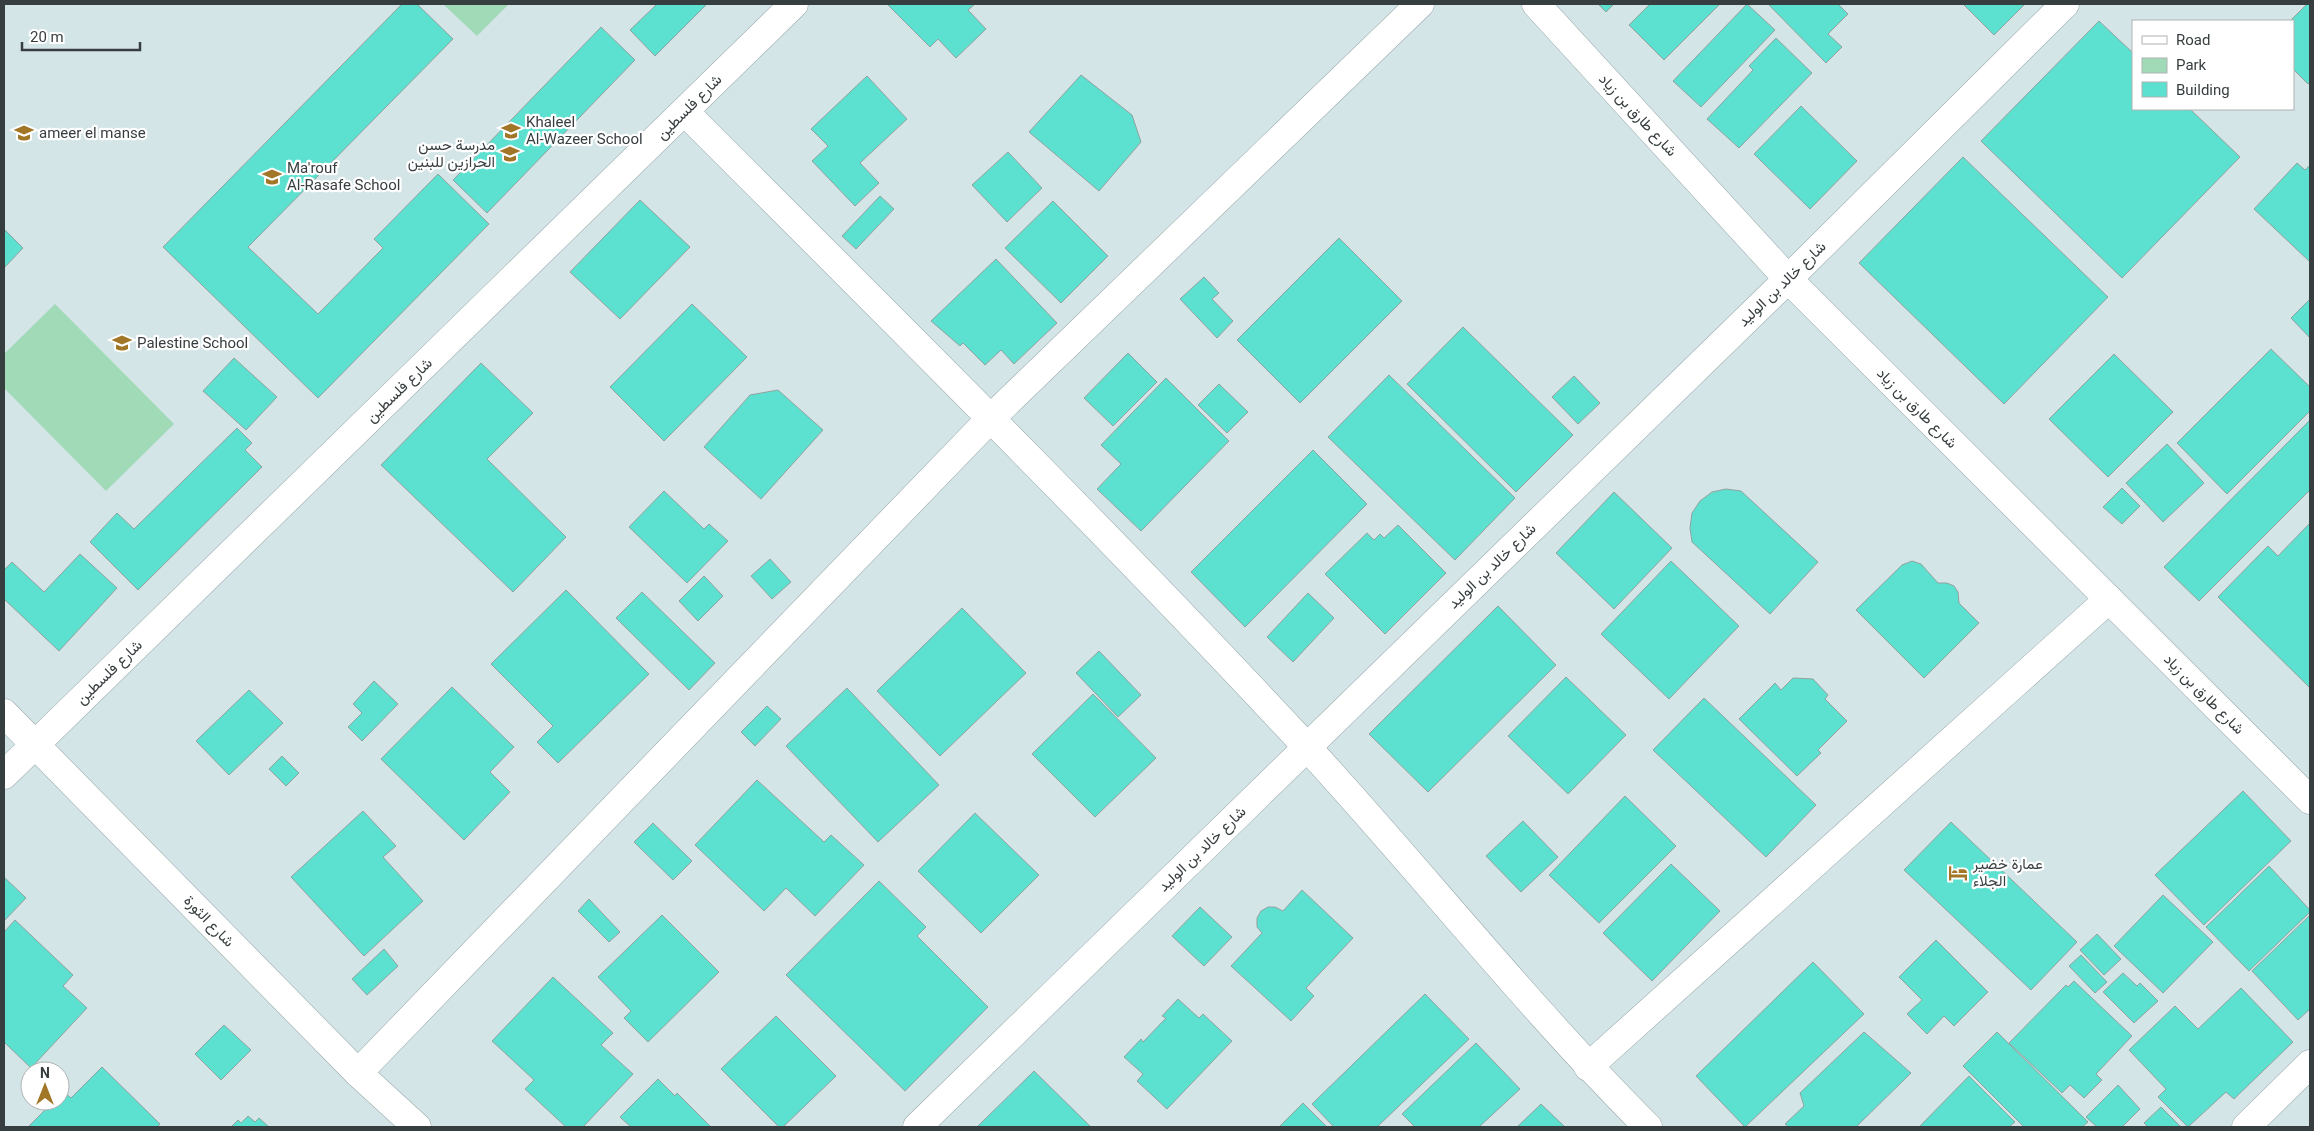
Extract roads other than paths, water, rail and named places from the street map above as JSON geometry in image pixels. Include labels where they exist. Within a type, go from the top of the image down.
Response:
[{"type":"street","name":"شارع فلسطين","points":[[4,775],[794,4]]},
{"type":"street","points":[[358,1073],[991,418],[1420,4]]},
{"type":"street","name":"شارع طارق بن زياد","points":[[1536,4],[1788,279],[2310,800]]},
{"type":"street","name":"شارع خالد بن الوليد","points":[[917,1127],[1306,746],[1788,279],[2065,4]]},
{"type":"street","points":[[685,112],[991,418],[1306,746],[1588,1067],[1648,1127]]},
{"type":"street","points":[[1588,1067],[2109,599]]},
{"type":"street","name":"شارع الثورة","points":[[4,713],[358,1073],[417,1127]]},
{"type":"street","points":[[2246,1127],[2310,1064]]},
{"type":"place","name":"Khaleel Al-Wazeer School","points":[[511,131]]},
{"type":"place","name":"ameer el manse","points":[[24,133]]},
{"type":"place","name":"مدرسة حسن الحرازين للبنين","points":[[510,154]]},
{"type":"place","name":"Ma'rouf Al-Rasafe School","points":[[272,177]]},
{"type":"place","name":"Palestine School","points":[[122,343]]},
{"type":"place","name":"عمارة خضير الجلاء","points":[[1958,873]]}]
